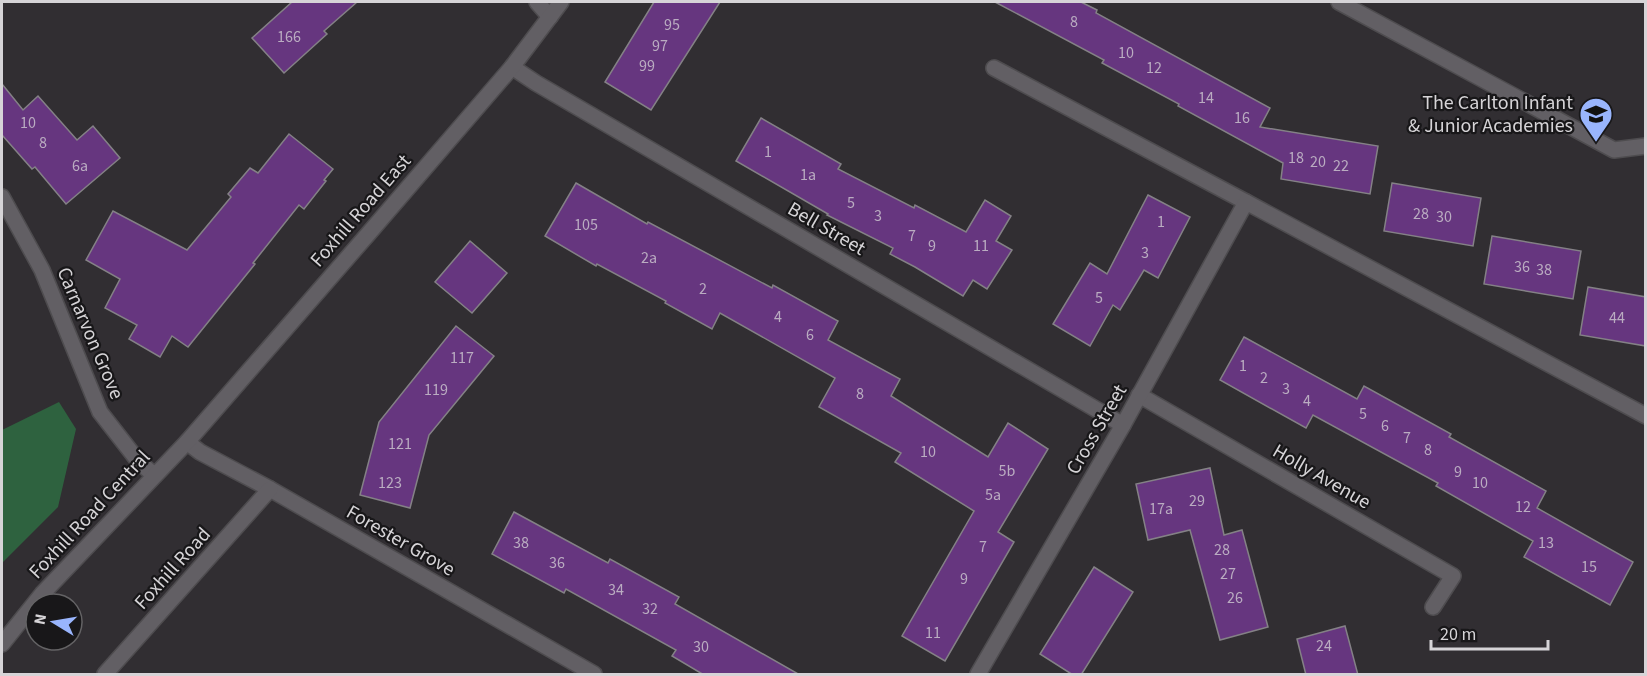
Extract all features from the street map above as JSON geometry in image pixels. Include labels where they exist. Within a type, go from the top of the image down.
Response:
[{"type":"street","points":[[537,2],[550,17]]},
{"type":"street","name":"Foxhill Road East","points":[[187,441],[512,67],[561,2]]},
{"type":"street","points":[[1339,2],[1614,150],[1646,146]]},
{"type":"street","name":"Bell Street","points":[[512,67],[1123,425]]},
{"type":"street","points":[[994,68],[1646,416]]},
{"type":"street","name":"Carnarvon Grove","points":[[2,197],[42,270],[100,412],[139,462],[154,475]]},
{"type":"street","name":"Cross Street","points":[[978,675],[1140,395],[1246,202]]},
{"type":"street","name":"Holly Avenue","points":[[1140,395],[1453,576],[1433,607]]},
{"type":"street","name":"Foxhill Road Central","points":[[2,644],[42,594],[187,441]]},
{"type":"street","name":"Forester Grove","points":[[187,441],[200,452],[270,489],[594,675]]},
{"type":"street","name":"Foxhill Road","points":[[105,675],[270,489]]},
{"type":"green space","points":[[59,402],[76,429],[58,507],[2,563],[2,430]]},
{"type":"building","points":[[292,2],[357,2],[324,31],[327,34],[284,73],[252,38]]},
{"type":"building","points":[[654,2],[720,2],[651,110],[605,82]]},
{"type":"building","points":[[995,2],[1081,2],[1097,10],[1096,13],[1270,108],[1260,127],[1378,146],[1370,194],[1281,179],[1283,163],[1102,63],[1104,60]]},
{"type":"building","points":[[2,84],[23,110],[38,96],[77,140],[93,126],[120,158],[66,204],[35,167],[32,169],[2,135]]},
{"type":"building","points":[[761,118],[841,164],[838,169],[966,232],[985,200],[1011,216],[996,241],[1012,250],[987,289],[973,280],[963,296],[890,254],[893,248],[827,215],[736,161]]},
{"type":"building","points":[[289,134],[333,169],[324,180],[326,181],[304,209],[299,205],[188,347],[172,336],[160,357],[129,339],[137,325],[105,308],[120,279],[86,260],[113,211],[187,250],[231,197],[228,194],[250,168],[258,173]]},
{"type":"building","points":[[576,183],[647,224],[648,222],[772,288],[773,285],[838,321],[828,340],[900,379],[891,396],[988,457],[1008,423],[1048,449],[998,532],[1014,542],[945,661],[902,636],[974,511],[895,462],[901,453],[819,407],[835,378],[720,313],[712,329],[665,303],[666,301],[597,264],[596,266],[545,236]]},
{"type":"building","points":[[1392,183],[1481,198],[1473,246],[1384,231]]},
{"type":"building","points":[[1148,195],[1190,217],[1158,278],[1144,270],[1120,310],[1113,305],[1090,346],[1053,324],[1090,263],[1107,274]]},
{"type":"building","points":[[1492,236],[1581,251],[1573,299],[1484,284]]},
{"type":"building","points":[[470,241],[507,273],[472,313],[435,282]]},
{"type":"building","points":[[1588,287],[1646,297],[1646,346],[1580,335]]},
{"type":"building","points":[[456,326],[494,356],[429,435],[410,508],[360,495],[379,422]]},
{"type":"building","points":[[1244,337],[1357,399],[1364,386],[1451,434],[1449,437],[1546,491],[1537,508],[1633,562],[1610,605],[1524,557],[1533,541],[1436,486],[1438,483],[1313,415],[1306,428],[1220,380]]},
{"type":"building","points":[[1210,468],[1224,535],[1242,530],[1268,627],[1220,640],[1190,530],[1148,540],[1136,484]]},
{"type":"building","points":[[514,512],[608,563],[610,559],[679,597],[675,604],[800,675],[704,675],[672,656],[676,650],[566,589],[564,593],[492,554]]},
{"type":"building","points":[[1094,567],[1133,592],[1081,675],[1073,675],[1040,654]]},
{"type":"building","points":[[1345,626],[1358,675],[1306,675],[1297,639]]},
{"type":"place","name":"The Carlton Infant & Junior Academies","points":[[1596,143]]}]
